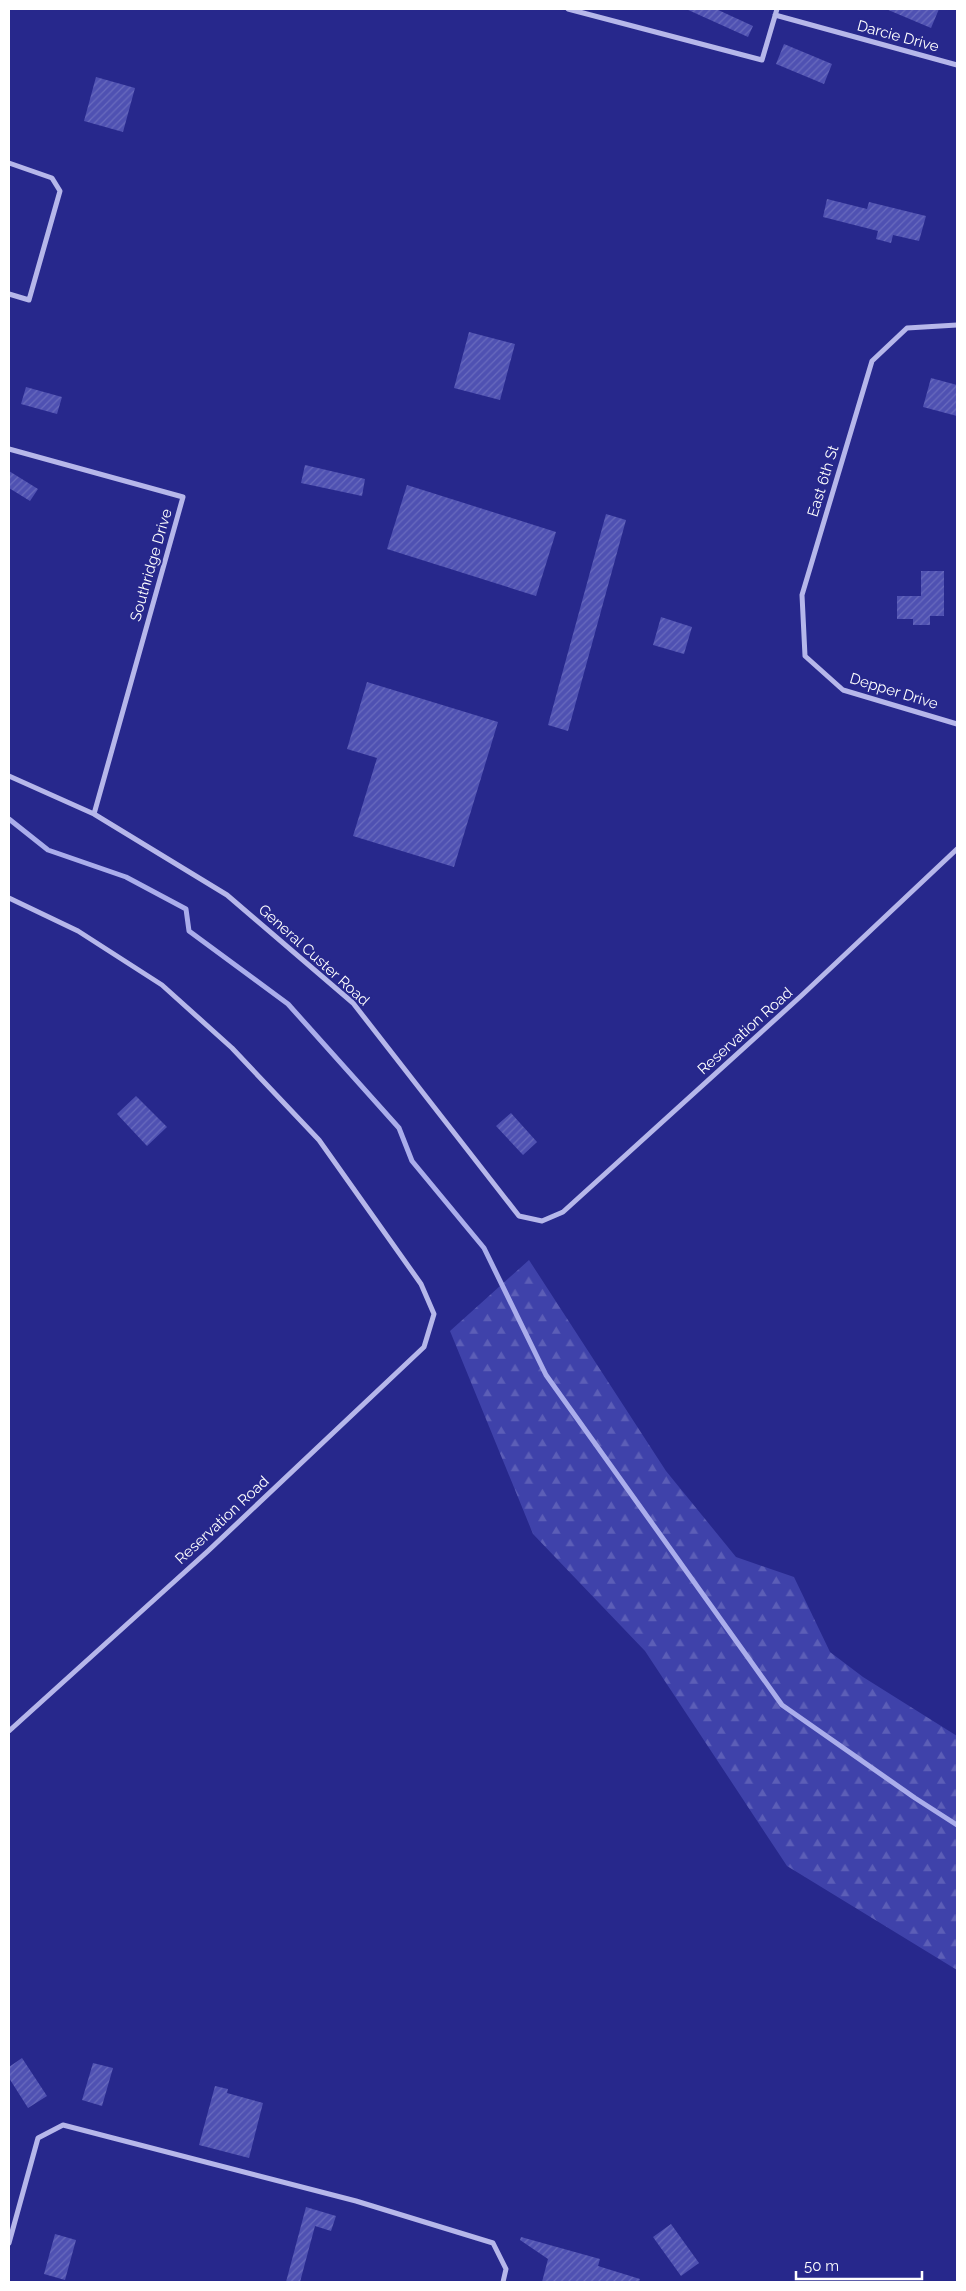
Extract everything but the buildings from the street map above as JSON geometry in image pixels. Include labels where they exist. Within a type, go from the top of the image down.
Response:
[{"type":"street","points":[[568,9],[762,60],[776,12]]},
{"type":"street","name":"Darcie Drive","points":[[776,12],[957,65]]},
{"type":"street","points":[[9,163],[52,178],[60,191],[29,300],[9,294]]},
{"type":"street","name":"East 6th St","points":[[805,656],[802,595],[872,361],[907,328],[957,325]]},
{"type":"street","name":"Southridge Drive","points":[[9,449],[183,496],[94,814]]},
{"type":"street","name":"Depper Drive","points":[[805,656],[843,690],[957,724]]},
{"type":"street","name":"General Custer Road","points":[[9,776],[94,814],[227,895],[353,1003],[519,1216],[542,1221]]},
{"type":"street","name":"Reservation Road","points":[[542,1221],[563,1212],[794,1003],[957,849]]},
{"type":"street","name":"Reservation Road","points":[[9,898],[78,930],[162,986],[232,1048],[319,1140],[422,1284],[434,1314],[424,1347],[208,1551],[9,1731]]},
{"type":"street","points":[[9,2243],[38,2138],[63,2125],[356,2201],[493,2243],[506,2269],[503,2282]]},
{"type":"green space","points":[[529,1260],[666,1471],[736,1557],[794,1577],[830,1652],[863,1677],[957,1736],[957,1970],[787,1866],[645,1651],[533,1534],[450,1331]]},
{"type":"waterway","points":[[9,819],[48,850],[126,877],[186,909],[189,931],[288,1004],[399,1128],[412,1161],[484,1248],[546,1375],[782,1705],[957,1825]]}]
